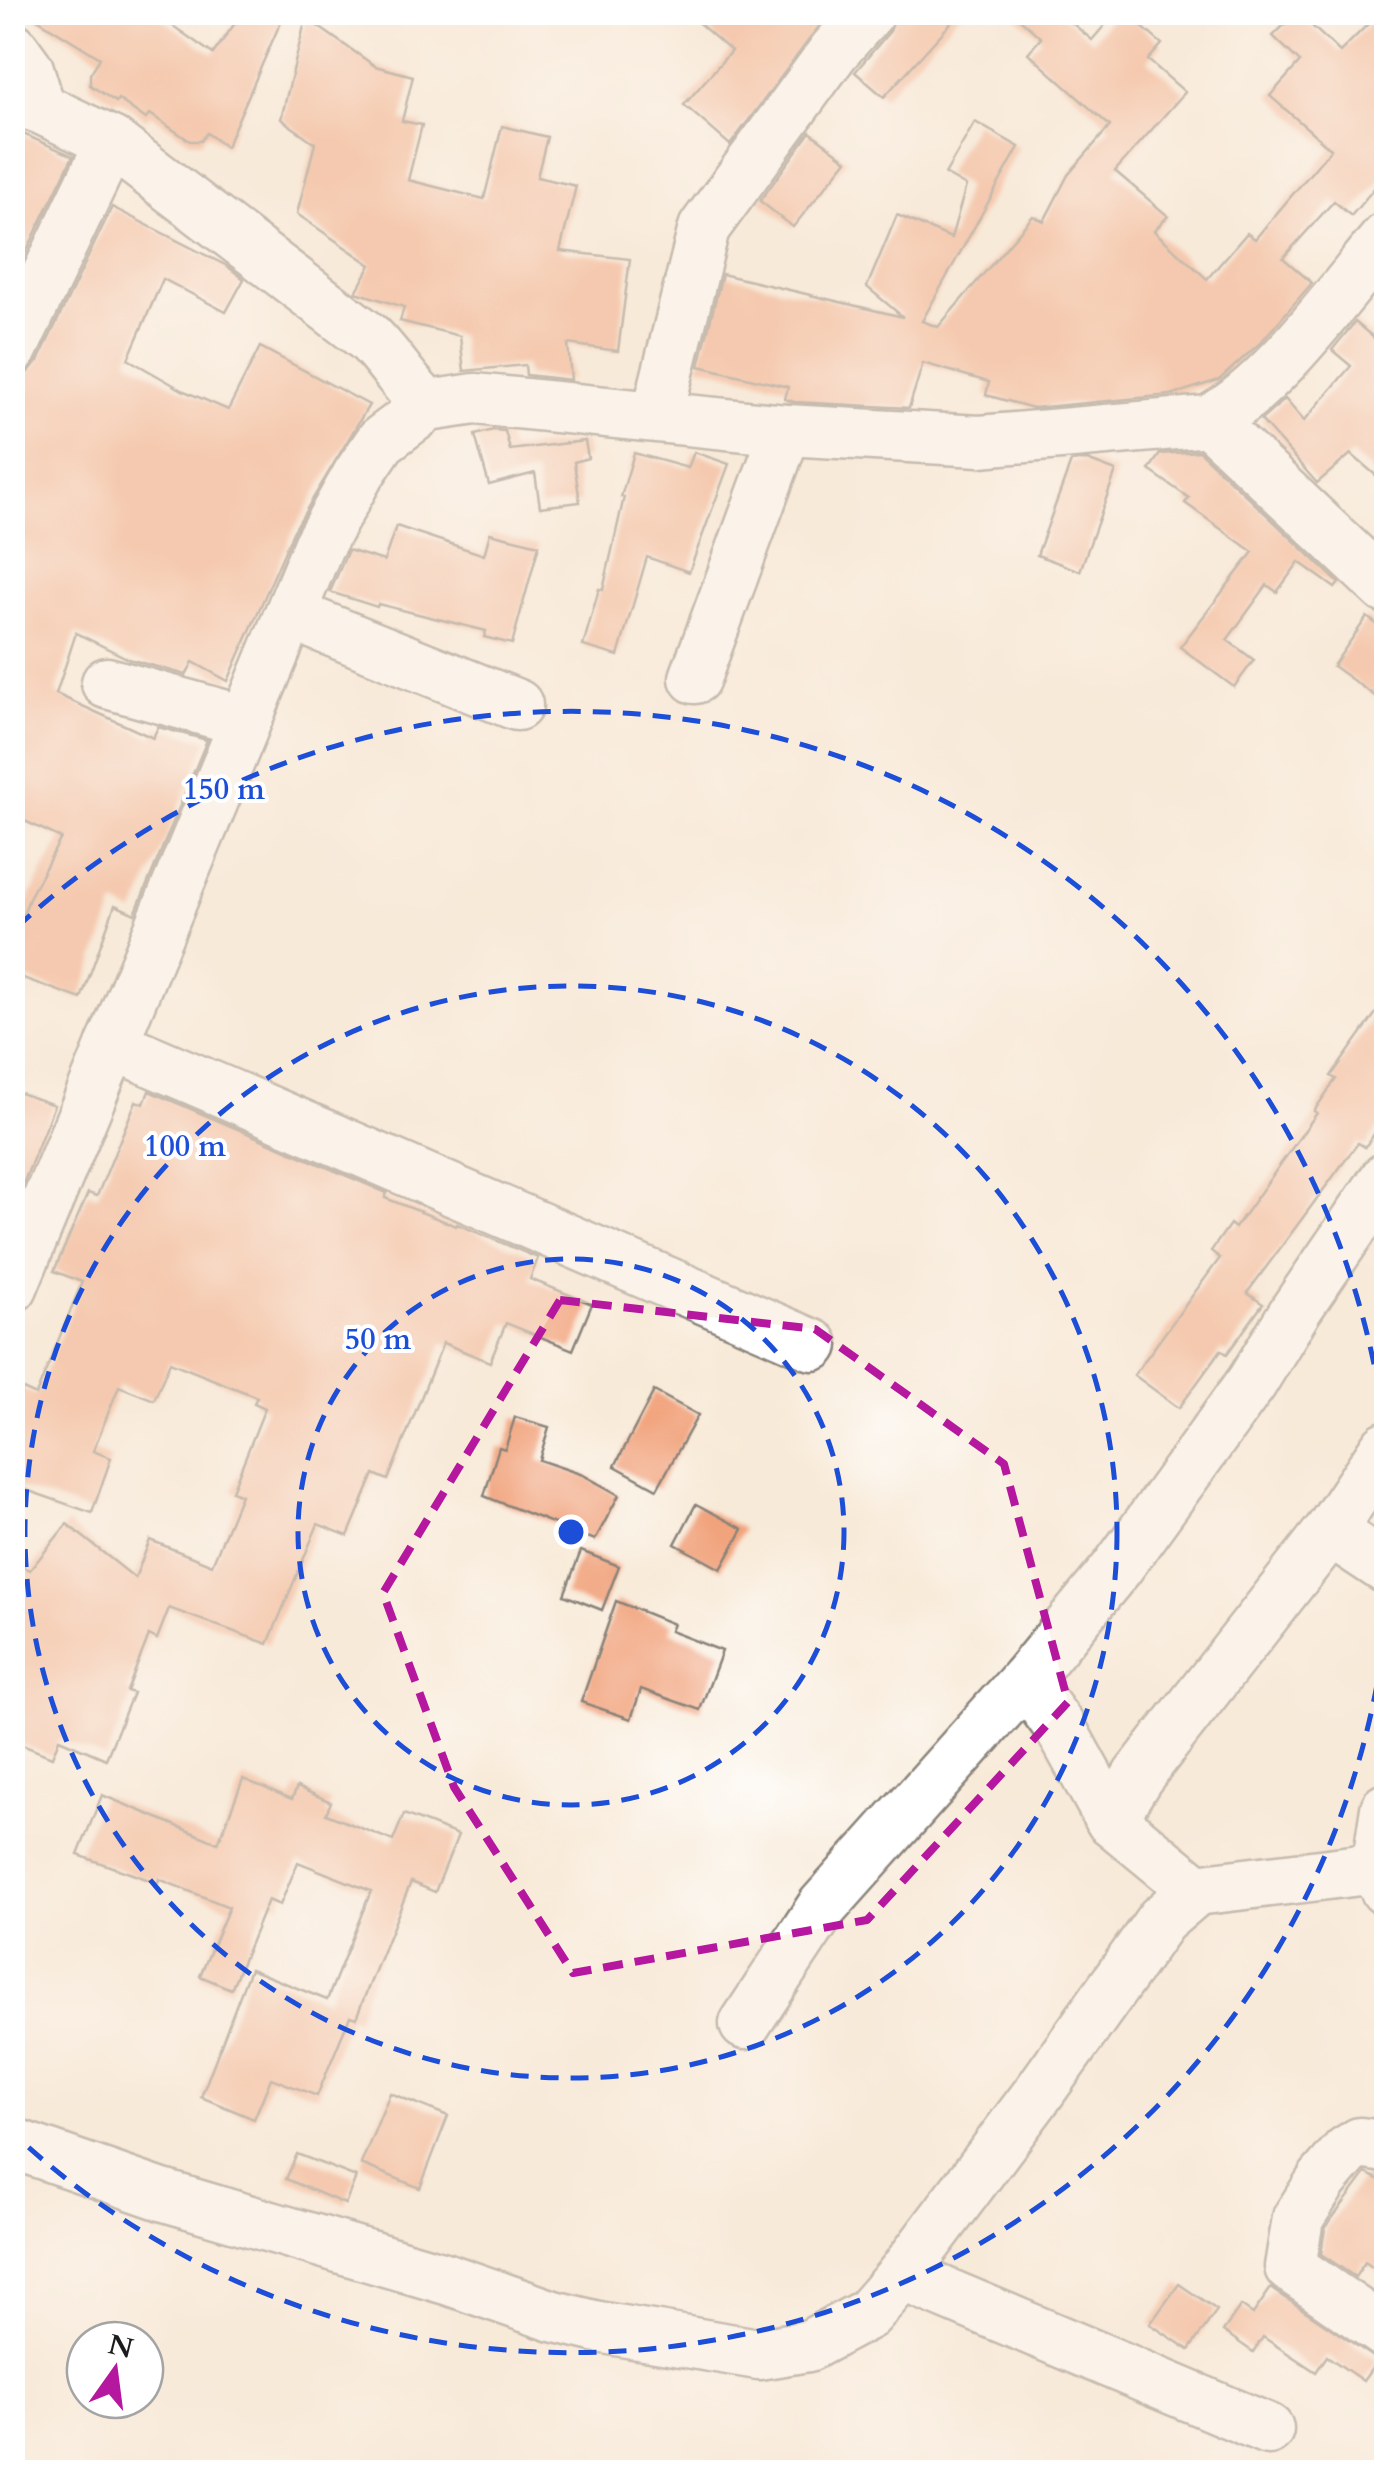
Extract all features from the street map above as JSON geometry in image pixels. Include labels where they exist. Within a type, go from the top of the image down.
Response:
[{"type":"street","points":[[657,416],[704,228],[834,51],[869,12]]},
{"type":"street","points":[[12,46],[28,69],[26,103],[111,142],[369,338],[428,406]]},
{"type":"street","points":[[12,349],[111,142]]},
{"type":"street","points":[[12,1287],[318,546],[381,441],[428,406],[475,399],[786,430],[980,441],[1208,421],[1228,410],[1265,379],[1386,238]]},
{"type":"street","points":[[1208,421],[1386,588]]},
{"type":"street","points":[[695,678],[786,430]]},
{"type":"street","points":[[290,614],[518,705]]},
{"type":"street","points":[[107,683],[244,721]]},
{"type":"street","points":[[112,1044],[813,1344]]},
{"type":"street","points":[[745,2024],[824,1906],[1025,1680],[1128,1553],[1252,1382],[1297,1308],[1369,1242],[1386,1178]]},
{"type":"street","points":[[1111,1820],[1138,1776],[1330,1530],[1386,1447]]},
{"type":"street","points":[[1330,1530],[1386,1568]]},
{"type":"street","points":[[1025,1680],[1061,1730],[1111,1820],[1196,1890]]},
{"type":"street","points":[[12,2143],[162,2195],[323,2246],[446,2279],[552,2316],[758,2354],[808,2346],[868,2314],[902,2275],[1162,1920],[1196,1890],[1382,1879],[1386,1808]]},
{"type":"street","points":[[1386,2147],[1360,2143],[1347,2151],[1323,2179],[1298,2218],[1290,2267],[1386,2333]]},
{"type":"street","points":[[902,2275],[1268,2429]]},
{"type":"highlighted area","points":[[560,1300],[815,1329],[1004,1464],[1068,1702],[867,1920],[573,1973],[454,1787],[383,1593]]},
{"type":"building","points":[[26,12],[153,12],[213,54],[243,12],[285,12],[226,147],[207,133],[201,141],[190,141],[150,114],[146,119],[90,85],[90,74],[100,58]]},
{"type":"building","points":[[686,12],[830,12],[730,145],[684,105],[731,51]]},
{"type":"building","points":[[897,12],[961,12],[884,97],[855,72],[890,31]]},
{"type":"building","points":[[1012,12],[1059,12],[1092,40],[1116,12],[1125,12],[1162,44],[1148,60],[1185,92],[1115,171],[1168,216],[1154,231],[1207,279],[1247,233],[1255,239],[1331,149],[1270,96],[1300,62],[1273,36],[1297,12],[1340,52],[1380,12],[1386,12],[1386,174],[1351,216],[1334,201],[1283,258],[1312,283],[1260,343],[1219,380],[1171,395],[1033,408],[986,395],[989,382],[923,363],[909,408],[794,402],[785,399],[788,387],[699,366],[722,274],[903,317],[867,287],[897,215],[951,238],[966,186],[945,174],[975,122],[1019,147],[922,321],[938,327],[1033,216],[1044,221],[1068,175],[1110,126],[1028,53],[1041,38]]},
{"type":"building","points":[[306,18],[375,66],[413,76],[402,121],[422,125],[408,180],[484,199],[502,126],[547,137],[537,177],[576,186],[560,251],[630,259],[618,351],[568,344],[571,380],[526,375],[525,365],[464,371],[460,336],[400,321],[404,307],[356,292],[371,265],[297,214],[315,143],[281,119]]},
{"type":"building","points":[[12,129],[73,156],[12,281]]},
{"type":"building","points":[[810,132],[847,160],[793,227],[760,201]]},
{"type":"building","points":[[112,207],[227,266],[244,279],[226,312],[163,279],[128,359],[184,391],[228,410],[260,347],[369,405],[293,532],[228,681],[193,662],[186,675],[129,659],[76,633],[56,694],[153,738],[158,727],[207,740],[135,914],[115,905],[81,999],[12,974],[12,944],[30,896],[61,838],[12,815],[12,377],[27,373],[38,361]]},
{"type":"building","points":[[1355,322],[1386,348],[1386,484],[1351,454],[1317,483],[1261,420],[1285,399],[1304,421],[1351,366],[1332,350]]},
{"type":"building","points":[[505,431],[510,450],[585,441],[588,458],[574,462],[580,502],[540,507],[535,473],[489,485],[475,435]]},
{"type":"building","points":[[1199,451],[1339,583],[1335,588],[1299,562],[1277,592],[1267,585],[1227,640],[1254,660],[1234,687],[1180,647],[1253,552],[1185,503],[1189,498],[1149,470],[1160,454]]},
{"type":"building","points":[[694,452],[729,464],[689,572],[647,557],[618,656],[583,646],[599,589],[603,590],[634,453],[688,468]]},
{"type":"building","points":[[1087,460],[1116,471],[1080,571],[1037,555],[1071,462]]},
{"type":"building","points":[[396,526],[484,555],[490,533],[539,545],[512,644],[484,637],[486,631],[378,604],[377,607],[330,592],[348,550],[384,561]]},
{"type":"building","points":[[1367,617],[1386,631],[1386,704],[1333,666]]},
{"type":"building","points":[[1386,999],[1386,1117],[1365,1147],[1358,1143],[1247,1293],[1263,1304],[1227,1354],[1221,1350],[1179,1408],[1134,1375],[1220,1258],[1211,1251],[1230,1224],[1235,1228],[1317,1113],[1314,1111],[1336,1079],[1331,1076]]},
{"type":"building","points":[[12,1090],[54,1105],[13,1210],[12,1209]]},
{"type":"building","points":[[149,1091],[387,1193],[385,1198],[538,1258],[530,1279],[592,1304],[573,1350],[506,1323],[490,1362],[443,1343],[388,1480],[374,1474],[348,1536],[318,1524],[268,1644],[169,1608],[157,1639],[149,1635],[127,1691],[133,1693],[106,1759],[59,1739],[52,1757],[12,1741],[12,1563],[30,1570],[67,1524],[135,1578],[150,1540],[212,1565],[241,1495],[232,1491],[265,1408],[254,1403],[257,1397],[170,1362],[154,1400],[119,1386],[93,1451],[111,1458],[92,1513],[12,1485],[12,1413],[23,1389],[36,1395],[82,1282],[54,1271],[88,1193],[97,1196],[136,1101],[144,1104]]},
{"type":"building","points":[[654,1391],[698,1415],[657,1489],[615,1466]]},
{"type":"building","points":[[515,1417],[549,1427],[539,1460],[583,1475],[619,1495],[595,1540],[484,1496],[499,1447],[505,1449]]},
{"type":"building","points":[[696,1504],[743,1529],[721,1569],[675,1544]]},
{"type":"building","points":[[581,1551],[619,1566],[602,1610],[564,1595]]},
{"type":"building","points":[[616,1601],[673,1624],[670,1631],[722,1651],[700,1710],[641,1689],[631,1719],[581,1702]]},
{"type":"building","points":[[243,1779],[292,1799],[297,1787],[331,1802],[326,1814],[393,1841],[404,1814],[458,1835],[435,1892],[411,1882],[356,2018],[350,2016],[317,2096],[271,2078],[254,2119],[201,2097],[250,1969],[327,2000],[371,1891],[298,1862],[280,1905],[268,1900],[231,1989],[200,1976],[229,1907],[159,1879],[158,1883],[78,1855],[102,1795],[218,1843]]},
{"type":"building","points":[[390,2093],[448,2116],[420,2188],[361,2164]]},
{"type":"building","points":[[297,2154],[356,2177],[345,2204],[286,2179]]},
{"type":"building","points":[[1366,2173],[1386,2183],[1386,2277],[1365,2262],[1355,2277],[1321,2254],[1325,2228]]},
{"type":"building","points":[[1179,2284],[1217,2310],[1189,2350],[1150,2324]]},
{"type":"building","points":[[1271,2288],[1378,2360],[1363,2381],[1327,2356],[1316,2372],[1263,2337],[1253,2352],[1223,2331],[1241,2306],[1253,2314]]}]
